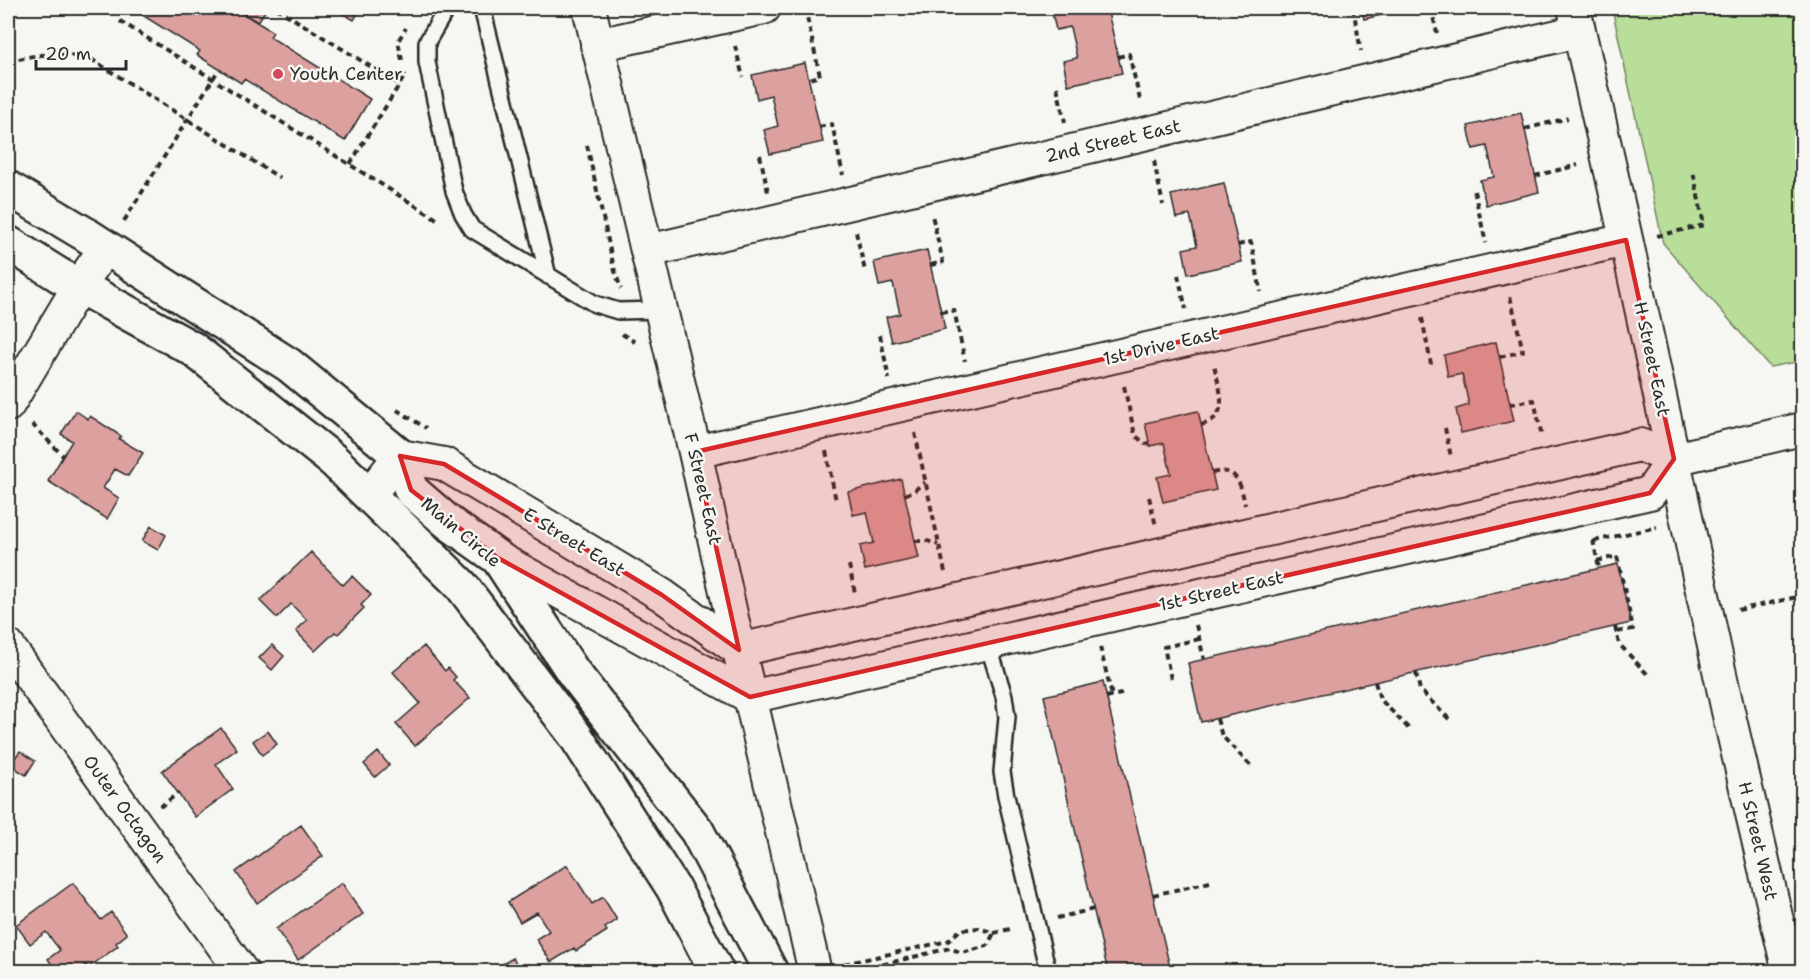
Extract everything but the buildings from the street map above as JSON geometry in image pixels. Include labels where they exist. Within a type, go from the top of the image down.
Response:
[{"type":"street","name":"F Street East","points":[[589,8],[695,452],[750,697],[826,969]]},
{"type":"street","points":[[597,45],[764,8]]},
{"type":"street","name":"2nd Street East","points":[[648,251],[1367,81],[1576,19]]},
{"type":"street","name":"H Street East","points":[[1576,19],[1728,711]]},
{"type":"street","points":[[8,188],[114,236],[289,365],[400,456],[369,495]]},
{"type":"street","points":[[9,404],[79,286],[114,236]]},
{"type":"street","name":"1st Drive East","points":[[695,452],[1626,241]]},
{"type":"street","name":"Main Circle","points":[[8,243],[193,350],[333,460],[461,585],[575,735],[673,888],[717,972]]},
{"type":"street","points":[[739,650],[1640,445],[1674,459],[1803,429]]},
{"type":"street","name":"Main Circle","points":[[400,456],[411,490],[449,523],[498,558],[573,672],[697,831],[771,972]]},
{"type":"street","name":"E Street East","points":[[400,456],[444,464],[662,595],[739,650]]},
{"type":"street","name":"1st Street East","points":[[750,697],[1650,493],[1674,459]]},
{"type":"street","points":[[498,558],[750,697]]},
{"type":"street","name":"Outer Octagon","points":[[8,646],[242,972]]},
{"type":"street","name":"H Street West","points":[[1728,711],[1789,972]]},
{"type":"lane","points":[[447,8],[427,42],[427,62],[454,191],[472,229],[596,304],[618,310],[661,310]]},
{"type":"lane","points":[[483,8],[548,276]]},
{"type":"lane","points":[[988,644],[1004,696],[1007,717],[1002,772],[1005,796],[1048,972]]},
{"type":"path","points":[[276,8],[399,84]]},
{"type":"path","points":[[805,8],[820,75],[809,79]]},
{"type":"path","points":[[1108,10],[1117,8]]},
{"type":"path","points":[[1353,8],[1367,81]]},
{"type":"path","points":[[120,21],[448,225]]},
{"type":"path","points":[[8,62],[32,55],[65,54],[91,59],[280,178]]},
{"type":"path","points":[[1118,57],[1129,54],[1163,205]]},
{"type":"path","points":[[114,236],[219,69]]},
{"type":"path","points":[[350,164],[405,74]]},
{"type":"path","points":[[1525,129],[1597,111]]},
{"type":"path","points":[[819,127],[832,124],[865,271]]},
{"type":"path","points":[[760,155],[774,221]]},
{"type":"path","points":[[1535,176],[1608,158]]},
{"type":"path","points":[[1626,241],[1704,225],[1693,171]]},
{"type":"path","points":[[925,186],[943,262],[931,265]]},
{"type":"path","points":[[1474,191],[1523,351],[1500,357]]},
{"type":"path","points":[[1238,245],[1251,242],[1267,322]]},
{"type":"path","points":[[1416,288],[1431,364]]},
{"type":"path","points":[[941,312],[954,309],[971,389]]},
{"type":"path","points":[[615,330],[635,342]]},
{"type":"path","points":[[880,335],[925,481],[951,602]]},
{"type":"path","points":[[1201,424],[1212,422],[1220,411],[1221,397],[1207,336]]},
{"type":"path","points":[[1117,356],[1135,435],[1145,444],[1150,443]]},
{"type":"path","points":[[1510,404],[1534,400],[1548,466]]},
{"type":"path","points":[[9,404],[63,456]]},
{"type":"path","points":[[820,424],[836,501]]},
{"type":"path","points":[[1212,473],[1221,470],[1233,474],[1241,485],[1250,534]]},
{"type":"path","points":[[905,495],[925,481]]},
{"type":"path","points":[[1594,541],[1687,521]]},
{"type":"path","points":[[915,541],[928,541],[939,545]]},
{"type":"path","points":[[1597,561],[1617,556],[1633,628],[1616,630],[1619,644],[1650,677]]},
{"type":"path","points":[[1735,611],[1803,596]]},
{"type":"path","points":[[1094,620],[1112,696]]},
{"type":"path","points":[[1171,679],[1164,647],[1199,639]]},
{"type":"path","points":[[1416,673],[1420,690],[1452,722]]},
{"type":"path","points":[[1375,682],[1380,699],[1411,731]]},
{"type":"path","points":[[1106,697],[1126,693]]},
{"type":"path","points":[[1217,718],[1222,736],[1252,767]]},
{"type":"path","points":[[1153,895],[1210,882]]},
{"type":"path","points":[[826,969],[948,940],[960,930],[979,928],[994,933],[987,946],[962,953],[950,948],[852,972]]},
{"type":"path","points":[[948,940],[950,948]]},
{"type":"highlighted area","points":[[1626,240],[1674,459],[1650,493],[750,697],[498,558],[411,490],[400,456],[444,464],[662,595],[739,650],[695,452]]},
{"type":"green space","points":[[1612,8],[1802,8],[1802,361],[1770,367],[1663,243]]},
{"type":"place","name":"Youth Center","points":[[278,74]]}]
